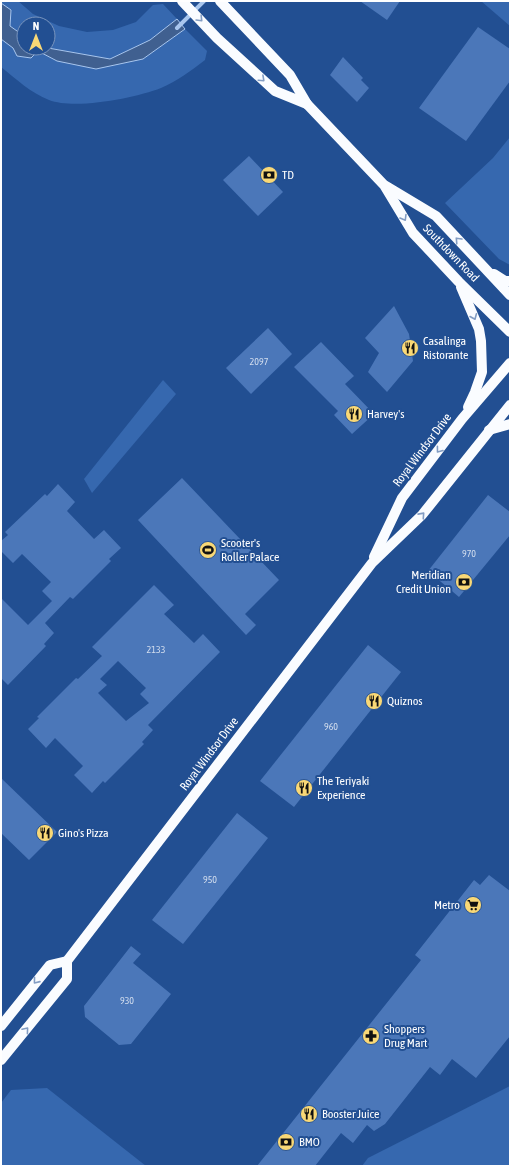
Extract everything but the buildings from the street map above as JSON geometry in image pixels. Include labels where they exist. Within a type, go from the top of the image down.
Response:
[{"type":"main road","name":"Southdown Road","points":[[182,1],[217,38],[275,91],[307,104]]},
{"type":"main road","name":"Southdown Road","points":[[220,1],[290,75],[307,104],[384,184],[413,233],[459,282],[510,332]]},
{"type":"main road","name":"Southdown Road","points":[[384,184],[436,216],[510,295]]},
{"type":"main road","points":[[485,268],[510,282]]},
{"type":"main road","points":[[459,282],[479,329],[482,372],[475,392],[462,419]]},
{"type":"main road","name":"Royal Windsor Drive","points":[[372,563],[402,498],[462,419],[510,363]]},
{"type":"main road","name":"Royal Windsor Drive","points":[[67,961],[372,563],[422,515],[510,405]]},
{"type":"main road","points":[[489,430],[510,424]]},
{"type":"main road","points":[[1,1026],[50,965],[67,961],[67,979],[1,1060]]},
{"type":"shaded area","points":[[1,1],[18,1],[37,16],[16,16],[16,30],[10,26],[11,10],[1,3]]},
{"type":"shaded area","points":[[481,1],[510,1],[510,26]]},
{"type":"shaded area","points":[[1,3],[11,10],[10,26],[16,30],[16,54],[13,48],[1,39]]},
{"type":"shaded area","points":[[163,4],[177,19],[150,40],[110,59],[56,49],[56,25],[87,32],[113,30],[136,22],[153,5]]},
{"type":"shaded area","points":[[177,19],[185,29],[143,59],[96,69],[57,61],[48,56],[56,56],[56,49],[110,59],[150,40]]},
{"type":"shaded area","points":[[185,29],[207,51],[205,60],[184,76],[161,88],[136,96],[105,102],[74,104],[60,103],[42,97],[30,90],[1,67],[1,39],[13,48],[16,48],[16,56],[48,56],[57,61],[143,59]]},
{"type":"shaded area","points":[[17,56],[33,56],[31,58]]},
{"type":"shaded area","points":[[510,137],[510,265],[499,259],[445,203],[493,158]]},
{"type":"shaded area","points":[[163,380],[176,394],[92,493],[84,479]]},
{"type":"shaded area","points":[[510,1086],[510,1166],[362,1166],[368,1158]]},
{"type":"shaded area","points":[[47,1088],[146,1166],[1,1166],[1,1103],[11,1090]]},
{"type":"waterway","points":[[177,28],[204,1]]},
{"type":"place","name":"TD","points":[[269,175]]},
{"type":"place","name":"Casalinga Ristorante","points":[[410,348]]},
{"type":"place","name":"Harvey's","points":[[354,414]]},
{"type":"place","name":"Scooter's Roller Palace","points":[[208,550]]},
{"type":"place","name":"Meridian Credit Union","points":[[464,582]]},
{"type":"place","name":"Quiznos","points":[[374,701]]},
{"type":"place","name":"The Teriyaki Experience","points":[[304,788]]},
{"type":"place","name":"Gino's Pizza","points":[[45,833]]},
{"type":"place","name":"Metro","points":[[473,905]]},
{"type":"place","name":"Shoppers Drug Mart","points":[[371,1036]]},
{"type":"place","name":"Booster Juice","points":[[309,1114]]},
{"type":"place","name":"BMO","points":[[286,1142]]}]
